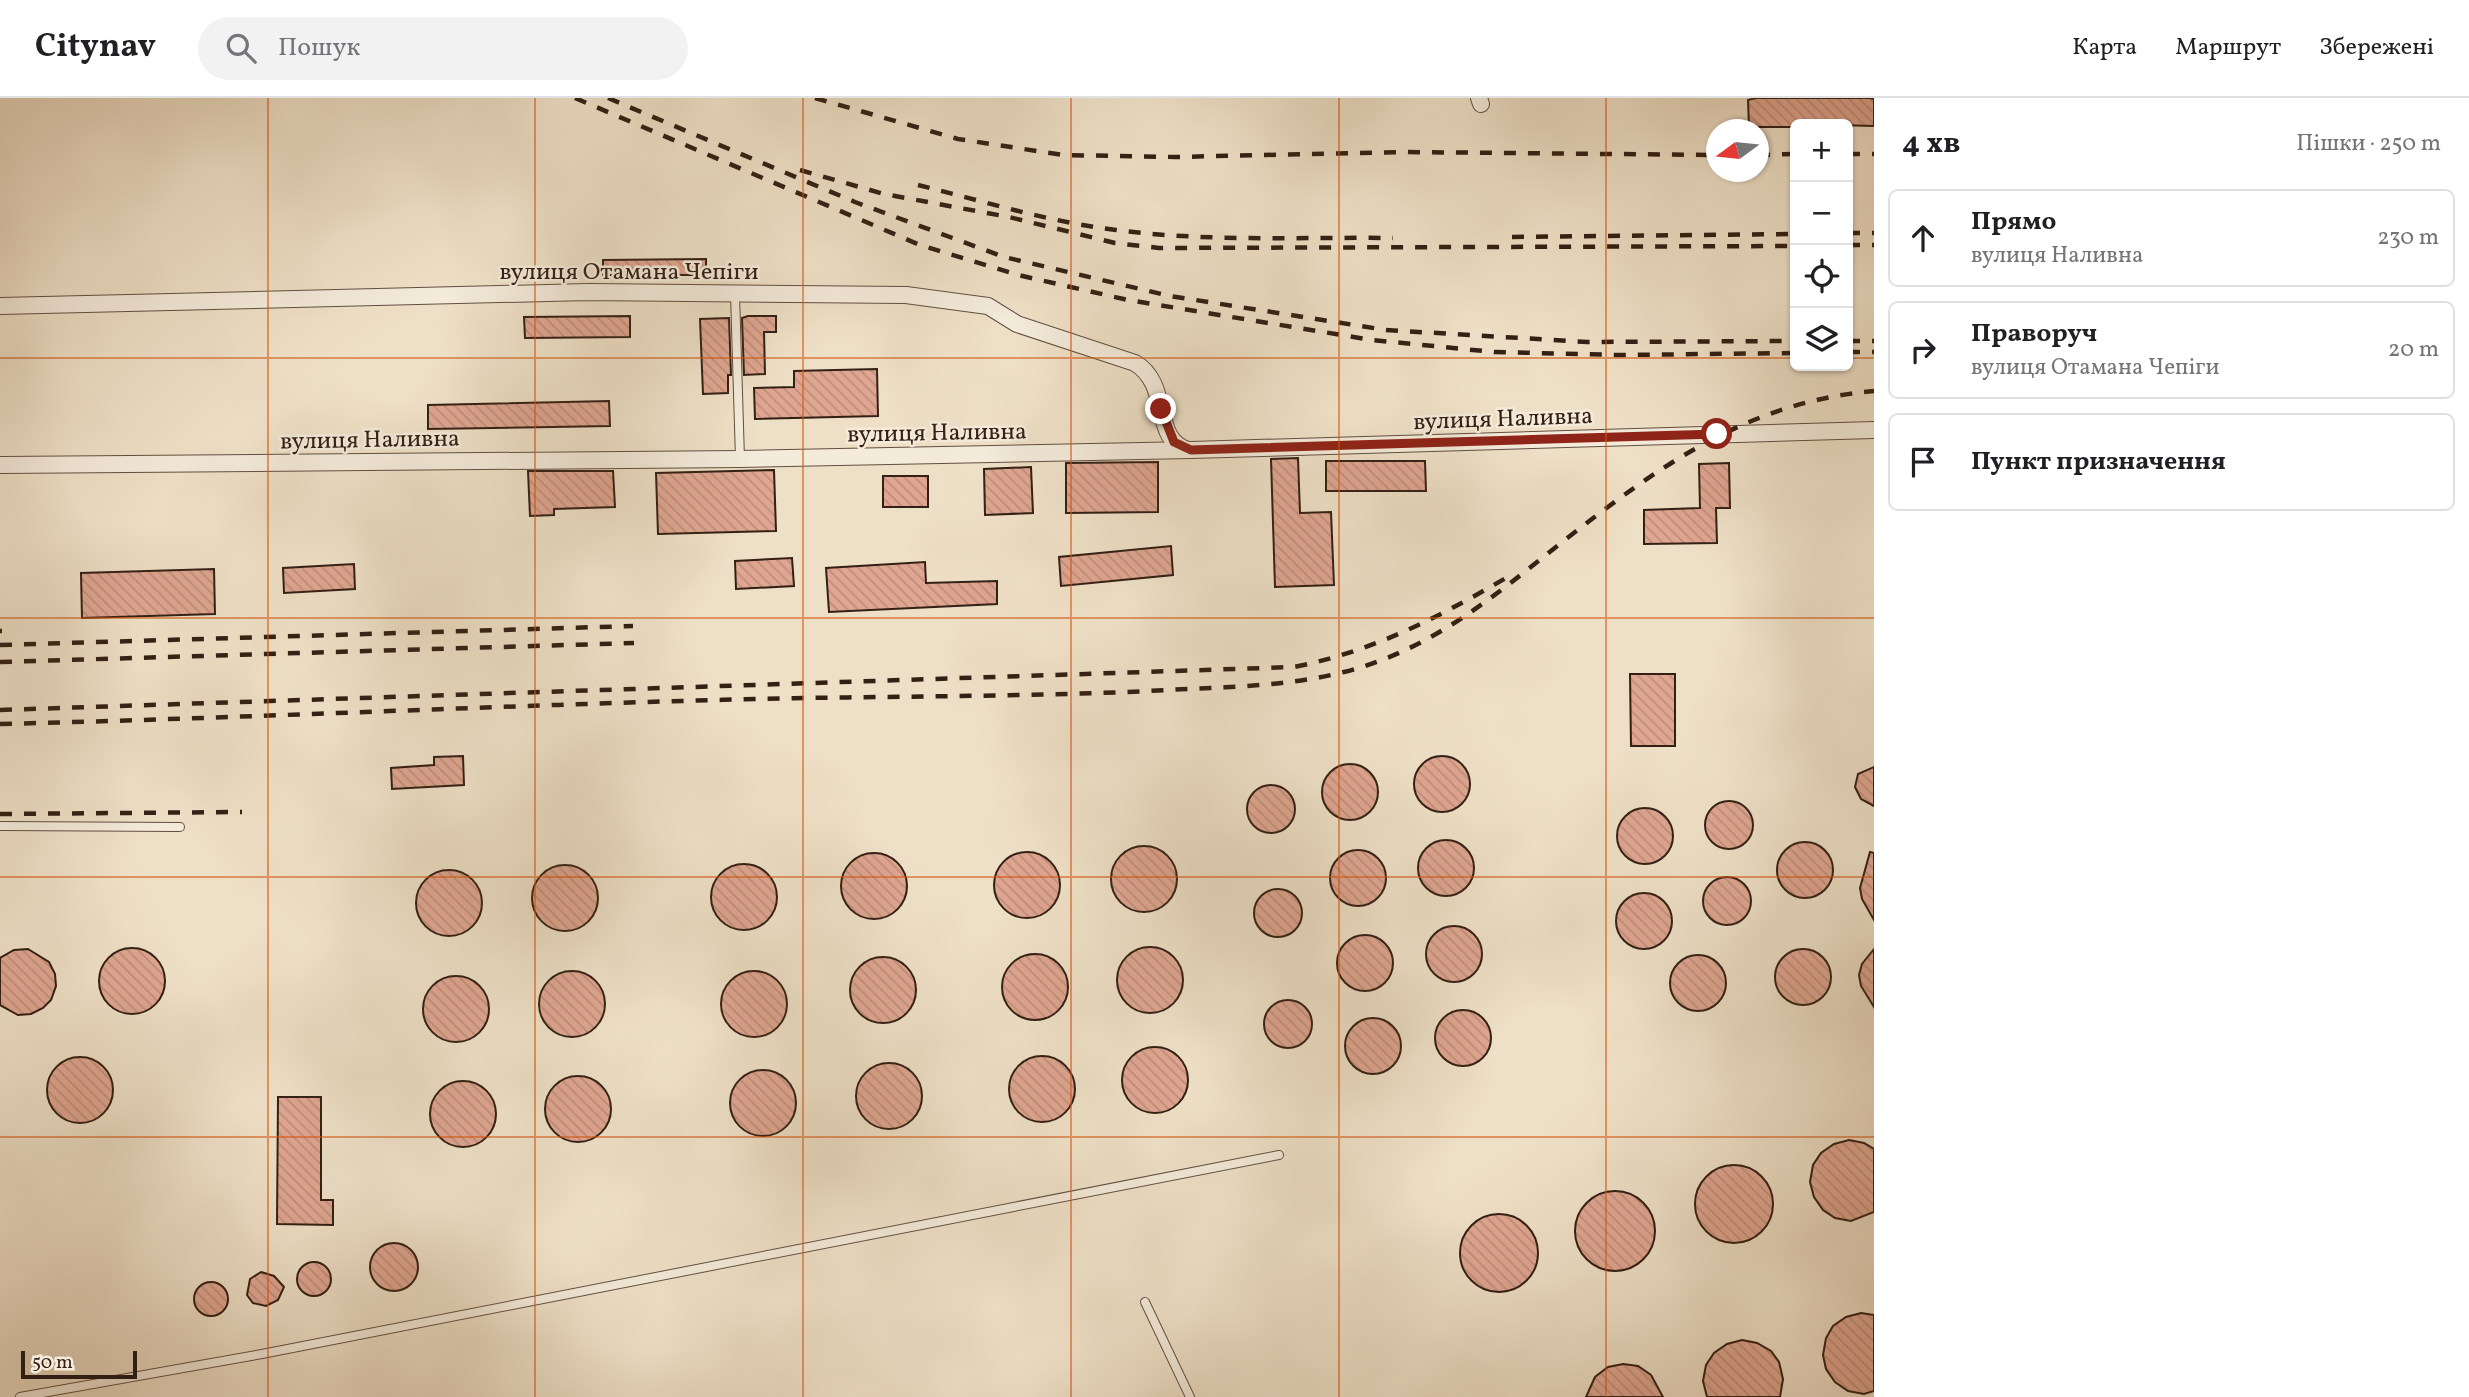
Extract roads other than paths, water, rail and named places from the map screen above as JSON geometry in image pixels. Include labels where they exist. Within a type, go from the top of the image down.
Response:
[{"type":"street","name":"вулиця Отамана Чепіги","points":[[0,306],[588,292],[906,295],[988,306],[1017,324],[1123,358],[1145,369],[1157,388],[1168,434],[1180,447],[1191,450]]},
{"type":"street","name":"вулиця Наливна","points":[[0,465],[740,458],[1191,450],[1874,430]]},
{"type":"lane","points":[[734,293],[740,458]]},
{"type":"lane","points":[[0,827],[180,827]]},
{"type":"lane","points":[[20,1397],[273,1352],[1279,1155]]},
{"type":"lane","points":[[1145,1303],[1190,1397]]},
{"type":"railway","points":[[575,98],[920,245],[1018,275],[1128,300],[1372,340],[1494,352],[1619,355],[1790,353]]},
{"type":"railway","points":[[608,98],[855,202],[1004,257],[1170,296],[1386,330],[1587,342],[1790,341]]},
{"type":"railway","points":[[815,98],[958,139],[1063,155],[1175,157],[1403,152],[1706,155]]},
{"type":"railway","points":[[1769,155],[1790,154]]},
{"type":"railway","points":[[1853,154],[1874,154]]},
{"type":"railway","points":[[800,170],[884,194],[1009,217],[1115,243],[1159,248],[1790,246]]},
{"type":"railway","points":[[918,185],[1041,216],[1150,234],[1219,238],[1393,238]]},
{"type":"railway","points":[[1853,233],[1874,233]]},
{"type":"railway","points":[[1512,237],[1790,234]]},
{"type":"railway","points":[[1853,245],[1874,245]]},
{"type":"railway","points":[[1853,341],[1874,341]]},
{"type":"railway","points":[[1853,352],[1874,352]]},
{"type":"railway","points":[[0,724],[756,699],[1100,693],[1247,686],[1320,677],[1376,662],[1405,650],[1460,620],[1633,489],[1706,443],[1785,409],[1828,398],[1874,391]]},
{"type":"railway","points":[[0,710],[1294,667],[1380,642],[1459,604],[1511,575]]},
{"type":"railway","points":[[0,645],[633,626]]},
{"type":"railway","points":[[0,662],[634,643]]},
{"type":"railway","points":[[0,814],[242,812]]}]
